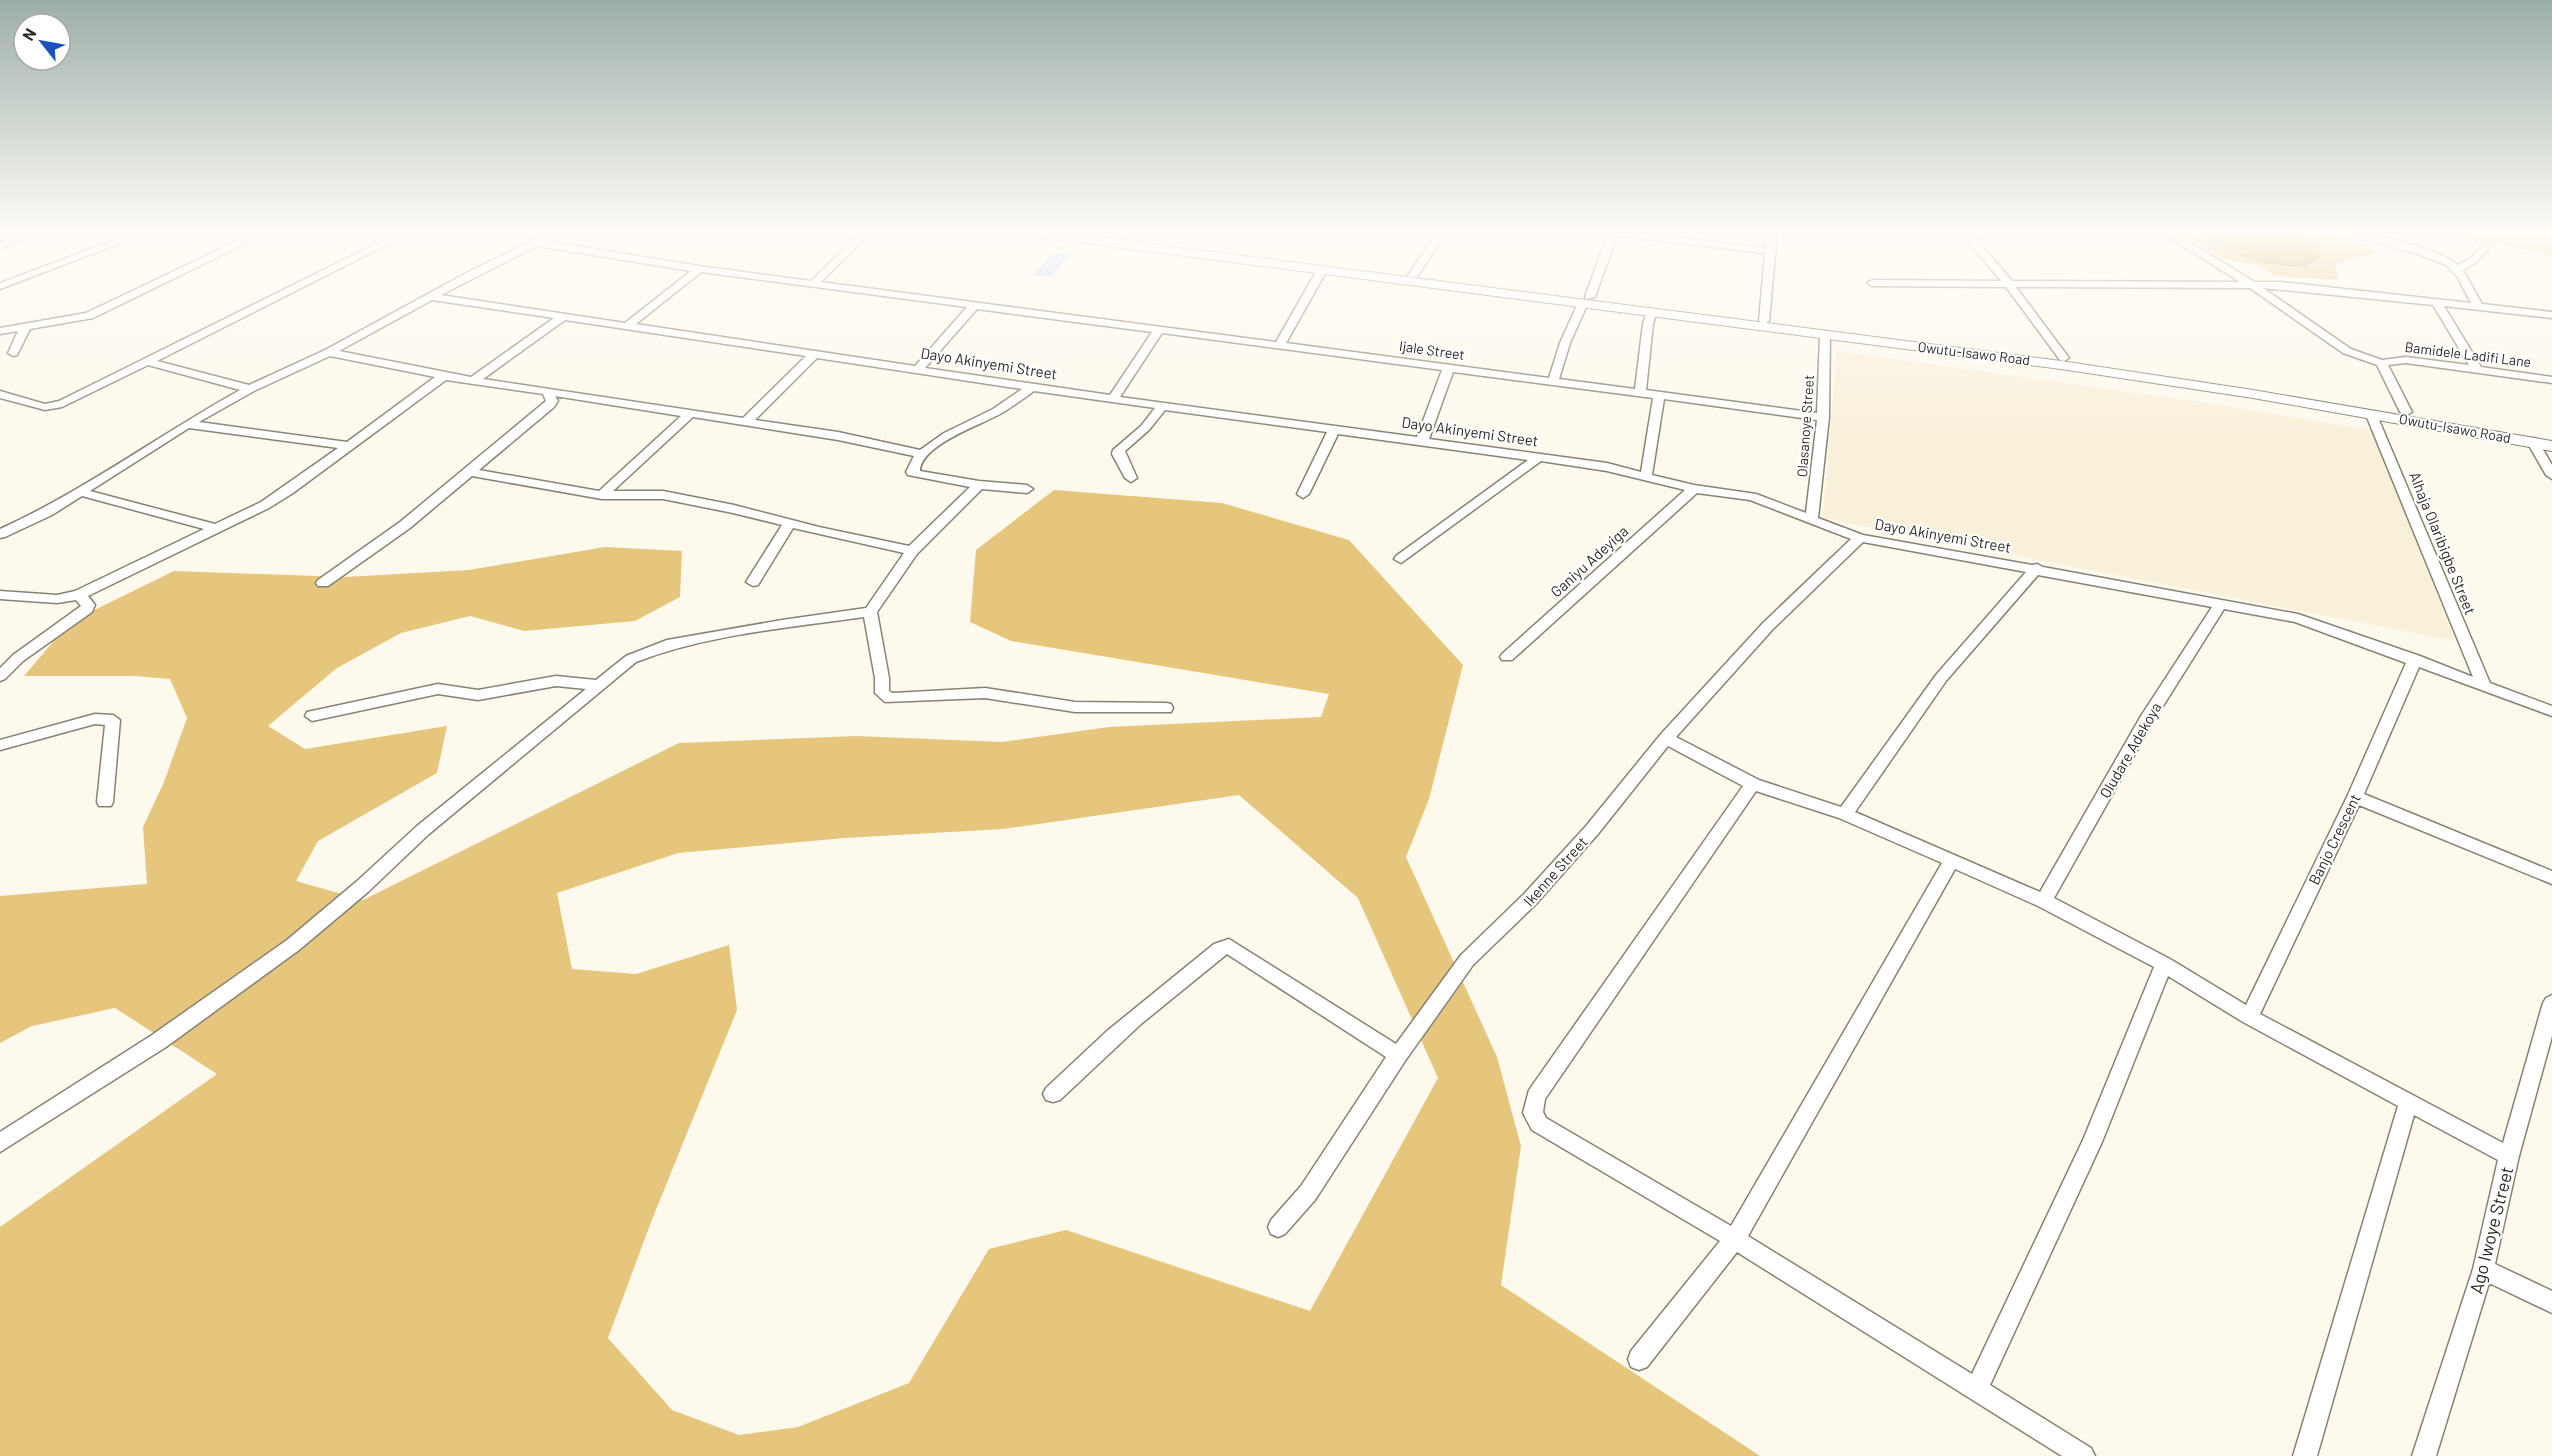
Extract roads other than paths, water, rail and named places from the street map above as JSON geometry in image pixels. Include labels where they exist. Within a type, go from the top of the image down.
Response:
[{"type":"street","points":[[0,331],[75,320],[122,301]]},
{"type":"street","points":[[0,394],[52,407],[270,301]]},
{"type":"street","points":[[0,534],[39,517],[187,424],[250,389],[329,352],[425,301]]},
{"type":"street","name":"Dayo Akinyemi Street","points":[[456,301],[1113,399],[1607,467],[1694,489],[1752,497],[1860,538],[2037,568],[2298,618],[2552,711]]},
{"type":"street","points":[[627,326],[659,301]]},
{"type":"street","name":"Ijale Street","points":[[945,301],[1823,417]]},
{"type":"street","points":[[1280,344],[1304,301]]},
{"type":"street","points":[[1553,381],[1565,343],[1587,301]]},
{"type":"street","name":"Owutu-Isawo Road","points":[[1592,301],[1652,312],[2061,365],[2552,446]]},
{"type":"street","name":"Owutu-Isawo Road","points":[[1595,301],[2064,358],[2552,437]]},
{"type":"street","points":[[1764,321],[1765,301]]},
{"type":"street","points":[[2022,301],[2064,358]]},
{"type":"street","points":[[2275,301],[2347,351],[2381,363],[2406,412]]},
{"type":"street","points":[[2436,301],[2552,315]]},
{"type":"street","points":[[2436,301],[2477,370]]},
{"type":"street","points":[[2475,301],[2478,306]]},
{"type":"street","points":[[918,369],[975,305]]},
{"type":"street","points":[[1640,393],[1648,324],[1652,312]]},
{"type":"street","points":[[474,380],[561,318]]},
{"type":"street","points":[[13,353],[25,328]]},
{"type":"street","points":[[1113,399],[1159,330]]},
{"type":"street","name":"Olasanoye Street","points":[[1811,521],[1823,417],[1825,334]]},
{"type":"street","points":[[329,352],[444,376],[548,394],[838,436],[923,454]]},
{"type":"street","points":[[747,422],[816,353]]},
{"type":"street","name":"Bamidele Ladifi Lane","points":[[2381,363],[2406,360],[2552,380]]},
{"type":"street","points":[[148,362],[250,389]]},
{"type":"street","points":[[1422,441],[1449,367]]},
{"type":"street","points":[[0,595],[57,599],[79,595],[217,529],[289,490],[444,376]]},
{"type":"street","points":[[1027,489],[979,485],[912,472],[923,454],[942,438],[998,410],[1032,387]]},
{"type":"street","points":[[323,583],[405,525],[550,405],[552,401],[548,394]]},
{"type":"street","points":[[1646,477],[1659,396]]},
{"type":"street","points":[[1131,478],[1118,454],[1119,450],[1145,428],[1163,405]]},
{"type":"street","points":[[602,495],[690,414]]},
{"type":"street","name":"Alhaja Olaribigbe Street","points":[[2372,415],[2483,684]]},
{"type":"street","points":[[187,424],[349,446]]},
{"type":"street","points":[[1303,494],[1335,428]]},
{"type":"street","points":[[2533,442],[2552,474]]},
{"type":"street","points":[[1401,559],[1539,457]]},
{"type":"street","points":[[470,472],[602,495],[663,495],[734,508],[789,524],[912,551]]},
{"type":"street","points":[[979,485],[912,551],[870,612],[882,678],[882,693],[890,698],[985,693],[1076,707],[1167,708]]},
{"type":"street","name":"Ganiyu Adeyiga","points":[[1507,657],[1694,489]]},
{"type":"street","points":[[81,492],[217,529]]},
{"type":"street","points":[[753,582],[789,524]]},
{"type":"street","name":"Ikenne Street","points":[[1278,1227],[1308,1193],[1398,1055],[1467,960],[1530,899],[1592,830],[1666,738],[1768,626],[1860,538]]},
{"type":"street","points":[[1845,814],[1941,678],[2037,568]]},
{"type":"street","points":[[0,676],[18,658],[87,609],[88,604],[79,595]]},
{"type":"street","name":"Oludare Adekoya","points":[[2044,901],[2146,720],[2221,603]]},
{"type":"street","points":[[0,1143],[159,1041],[286,951],[362,887],[423,830],[631,659],[658,648],[782,624],[870,612]]},
{"type":"street","name":"Banjo Crescent","points":[[2249,1017],[2355,797],[2415,659]]},
{"type":"street","points":[[312,716],[424,691],[451,690],[478,695],[556,681],[599,685]]},
{"type":"street","points":[[0,745],[95,719],[113,720],[105,802]]},
{"type":"street","points":[[1666,738],[1753,784],[1845,814],[2044,901],[2164,964],[2249,1017],[2510,1156]]},
{"type":"street","points":[[1753,784],[1536,1096],[1533,1113],[1539,1124],[1735,1239],[2083,1456]]},
{"type":"street","points":[[2355,797],[2552,879]]},
{"type":"street","points":[[1639,1359],[1735,1239],[1952,860]]},
{"type":"street","points":[[1053,1094],[1089,1057],[1139,1013],[1220,950],[1229,946],[1398,1055]]},
{"type":"street","points":[[1977,1389],[2092,1142],[2164,964]]},
{"type":"street","name":"Ago Iwoye Street","points":[[2424,1456],[2482,1269],[2552,1003]]},
{"type":"street","points":[[2305,1456],[2408,1102]]},
{"type":"street","points":[[2482,1269],[2552,1302]]}]
